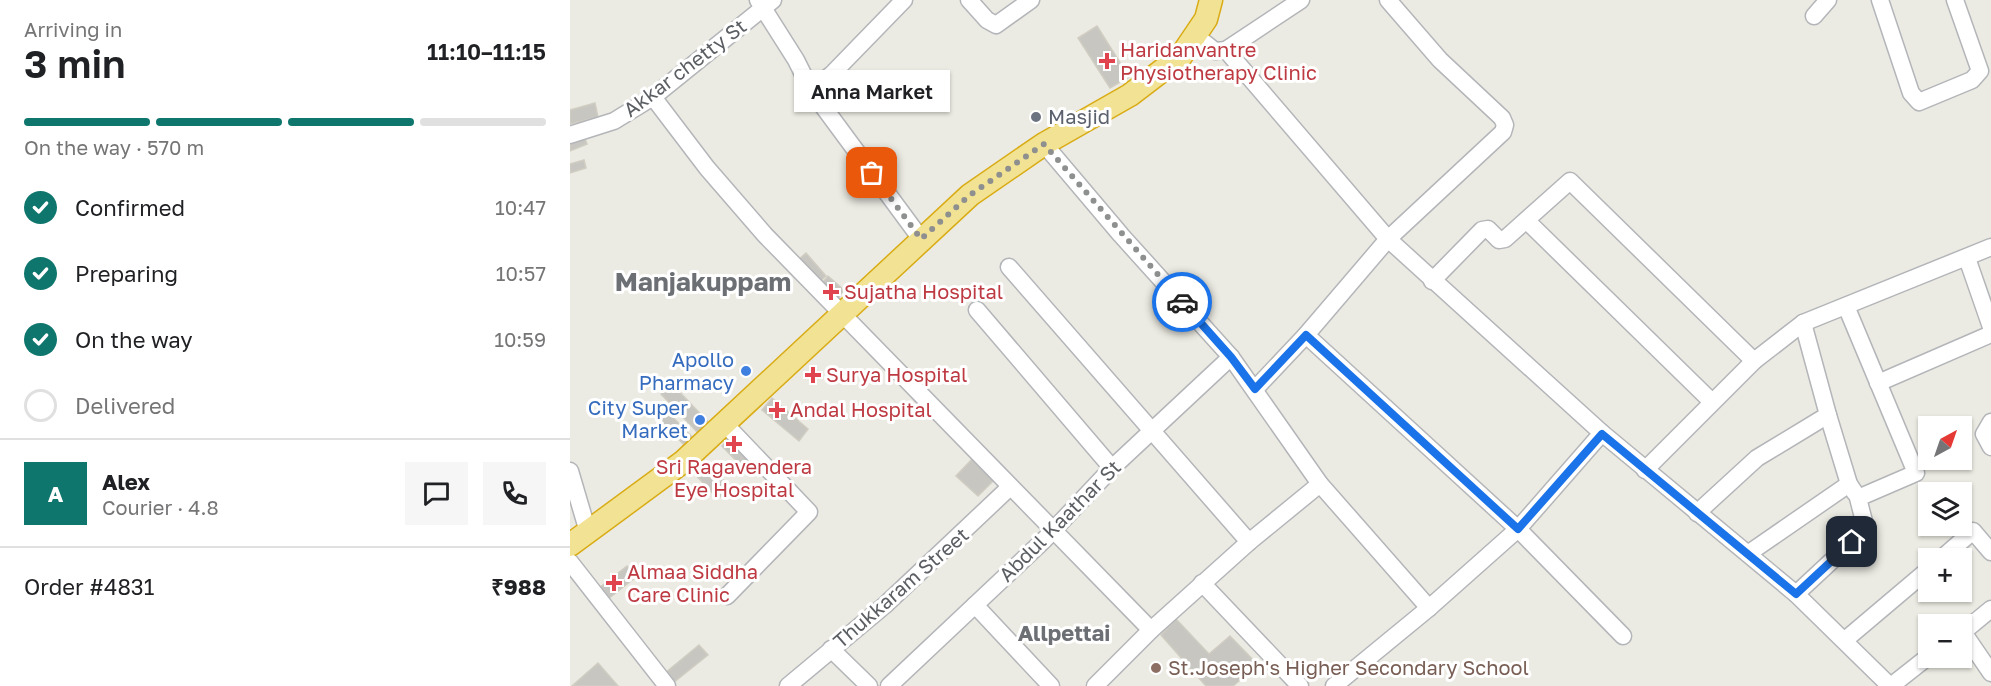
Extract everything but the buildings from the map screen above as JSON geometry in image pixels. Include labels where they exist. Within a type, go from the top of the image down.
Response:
[{"type":"highway","points":[[570,545],[684,461],[970,195],[1044,144],[1130,95],[1181,56],[1206,19],[1211,0]]},
{"type":"street","points":[[811,90],[832,74],[904,0]]},
{"type":"street","points":[[969,0],[987,20],[996,25],[1031,0]]},
{"type":"street","points":[[1181,56],[1220,51],[1301,0]]},
{"type":"street","points":[[1255,389],[1306,335],[1388,239],[1503,132],[1505,125],[1502,118],[1440,60],[1388,0]]},
{"type":"street","points":[[1814,16],[1828,0]]},
{"type":"street","points":[[1880,0],[1911,93],[1919,102],[1972,80],[1980,71],[1955,0]]},
{"type":"street","points":[[765,2],[811,90],[921,239]]},
{"type":"street","name":"Akkar chetty St","points":[[570,135],[614,121],[653,97],[765,2]]},
{"type":"street","points":[[1196,36],[1220,51],[1388,239],[1602,434],[1796,594],[1890,686],[1918,664]]},
{"type":"street","points":[[653,97],[737,204],[841,316],[1010,487],[1055,529],[1151,630]]},
{"type":"street","points":[[1044,144],[1121,235],[1231,357],[1320,484],[1429,608]]},
{"type":"street","points":[[1432,280],[1482,230],[1488,230],[1499,240],[1505,239],[1570,181],[1754,361]]},
{"type":"street","points":[[1527,221],[1711,401]]},
{"type":"street","points":[[1645,470],[1711,401],[1754,361],[1803,323],[1991,247]]},
{"type":"street","points":[[1967,258],[1991,327]]},
{"type":"street","points":[[1009,267],[1151,433],[1249,542]]},
{"type":"street","points":[[1846,306],[1916,473],[1858,498]]},
{"type":"street","points":[[977,310],[1112,468]]},
{"type":"street","points":[[1796,594],[1866,529],[1858,498],[1849,484],[1803,323]]},
{"type":"street","points":[[1878,382],[1991,334]]},
{"type":"street","points":[[1306,335],[1518,529],[1623,636]]},
{"type":"street","name":"Abdul Kaathar St","points":[[889,686],[1055,529],[1112,468],[1231,357]]},
{"type":"street","points":[[1697,513],[1758,458],[1828,415]]},
{"type":"street","points":[[1991,422],[1986,426],[1984,434],[1991,447]]},
{"type":"street","points":[[724,423],[809,512],[727,596]]},
{"type":"street","points":[[1334,686],[1429,608],[1518,529],[1602,434]]},
{"type":"street","points":[[570,471],[588,532]]},
{"type":"street","points":[[1095,686],[1202,583],[1320,484]]},
{"type":"street","points":[[1749,553],[1849,484]]},
{"type":"street","name":"Thukkaram Street","points":[[788,686],[948,548],[1010,487]]},
{"type":"street","points":[[1953,548],[1973,531],[1991,552]]},
{"type":"street","points":[[570,562],[667,686]]},
{"type":"street","points":[[1845,640],[1918,578]]},
{"type":"street","points":[[1202,583],[1300,686]]},
{"type":"street","points":[[975,605],[1051,686]]},
{"type":"street","points":[[1972,624],[1991,609]]},
{"type":"street","points":[[1972,646],[1991,673]]},
{"type":"street","points":[[831,649],[869,686]]},
{"type":"way so far","points":[[872,173],[921,239],[970,195],[1044,144],[1121,235],[1182,302]]},
{"type":"place","name":"Haridanvantre Physiotherapy Clinic","points":[[1107,61]]},
{"type":"place","name":"Masjid","points":[[1036,117]]},
{"type":"place","name":"Anna Market","points":[[872,173]]},
{"type":"place","name":"Sujatha Hospital","points":[[831,292]]},
{"type":"place","name":"Apollo Pharmacy","points":[[746,371]]},
{"type":"place","name":"Surya Hospital","points":[[813,375]]},
{"type":"place","name":"Andal Hospital","points":[[777,410]]},
{"type":"place","name":"City Super Market","points":[[700,420]]},
{"type":"place","name":"Sri Ragavendera Eye Hospital","points":[[734,444]]},
{"type":"place","name":"Almaa Siddha Care Clinic","points":[[614,583]]},
{"type":"place","name":"St.Joseph's Higher Secondary School","points":[[1156,668]]},
{"type":"district","name":"Manjakuppam","points":[[703,282]]},
{"type":"district","name":"Allpettai","points":[[1064,633]]},
{"type":"route","points":[[1182,302],[1231,357],[1255,389],[1306,335],[1518,529],[1602,434],[1796,594],[1852,542]]}]
